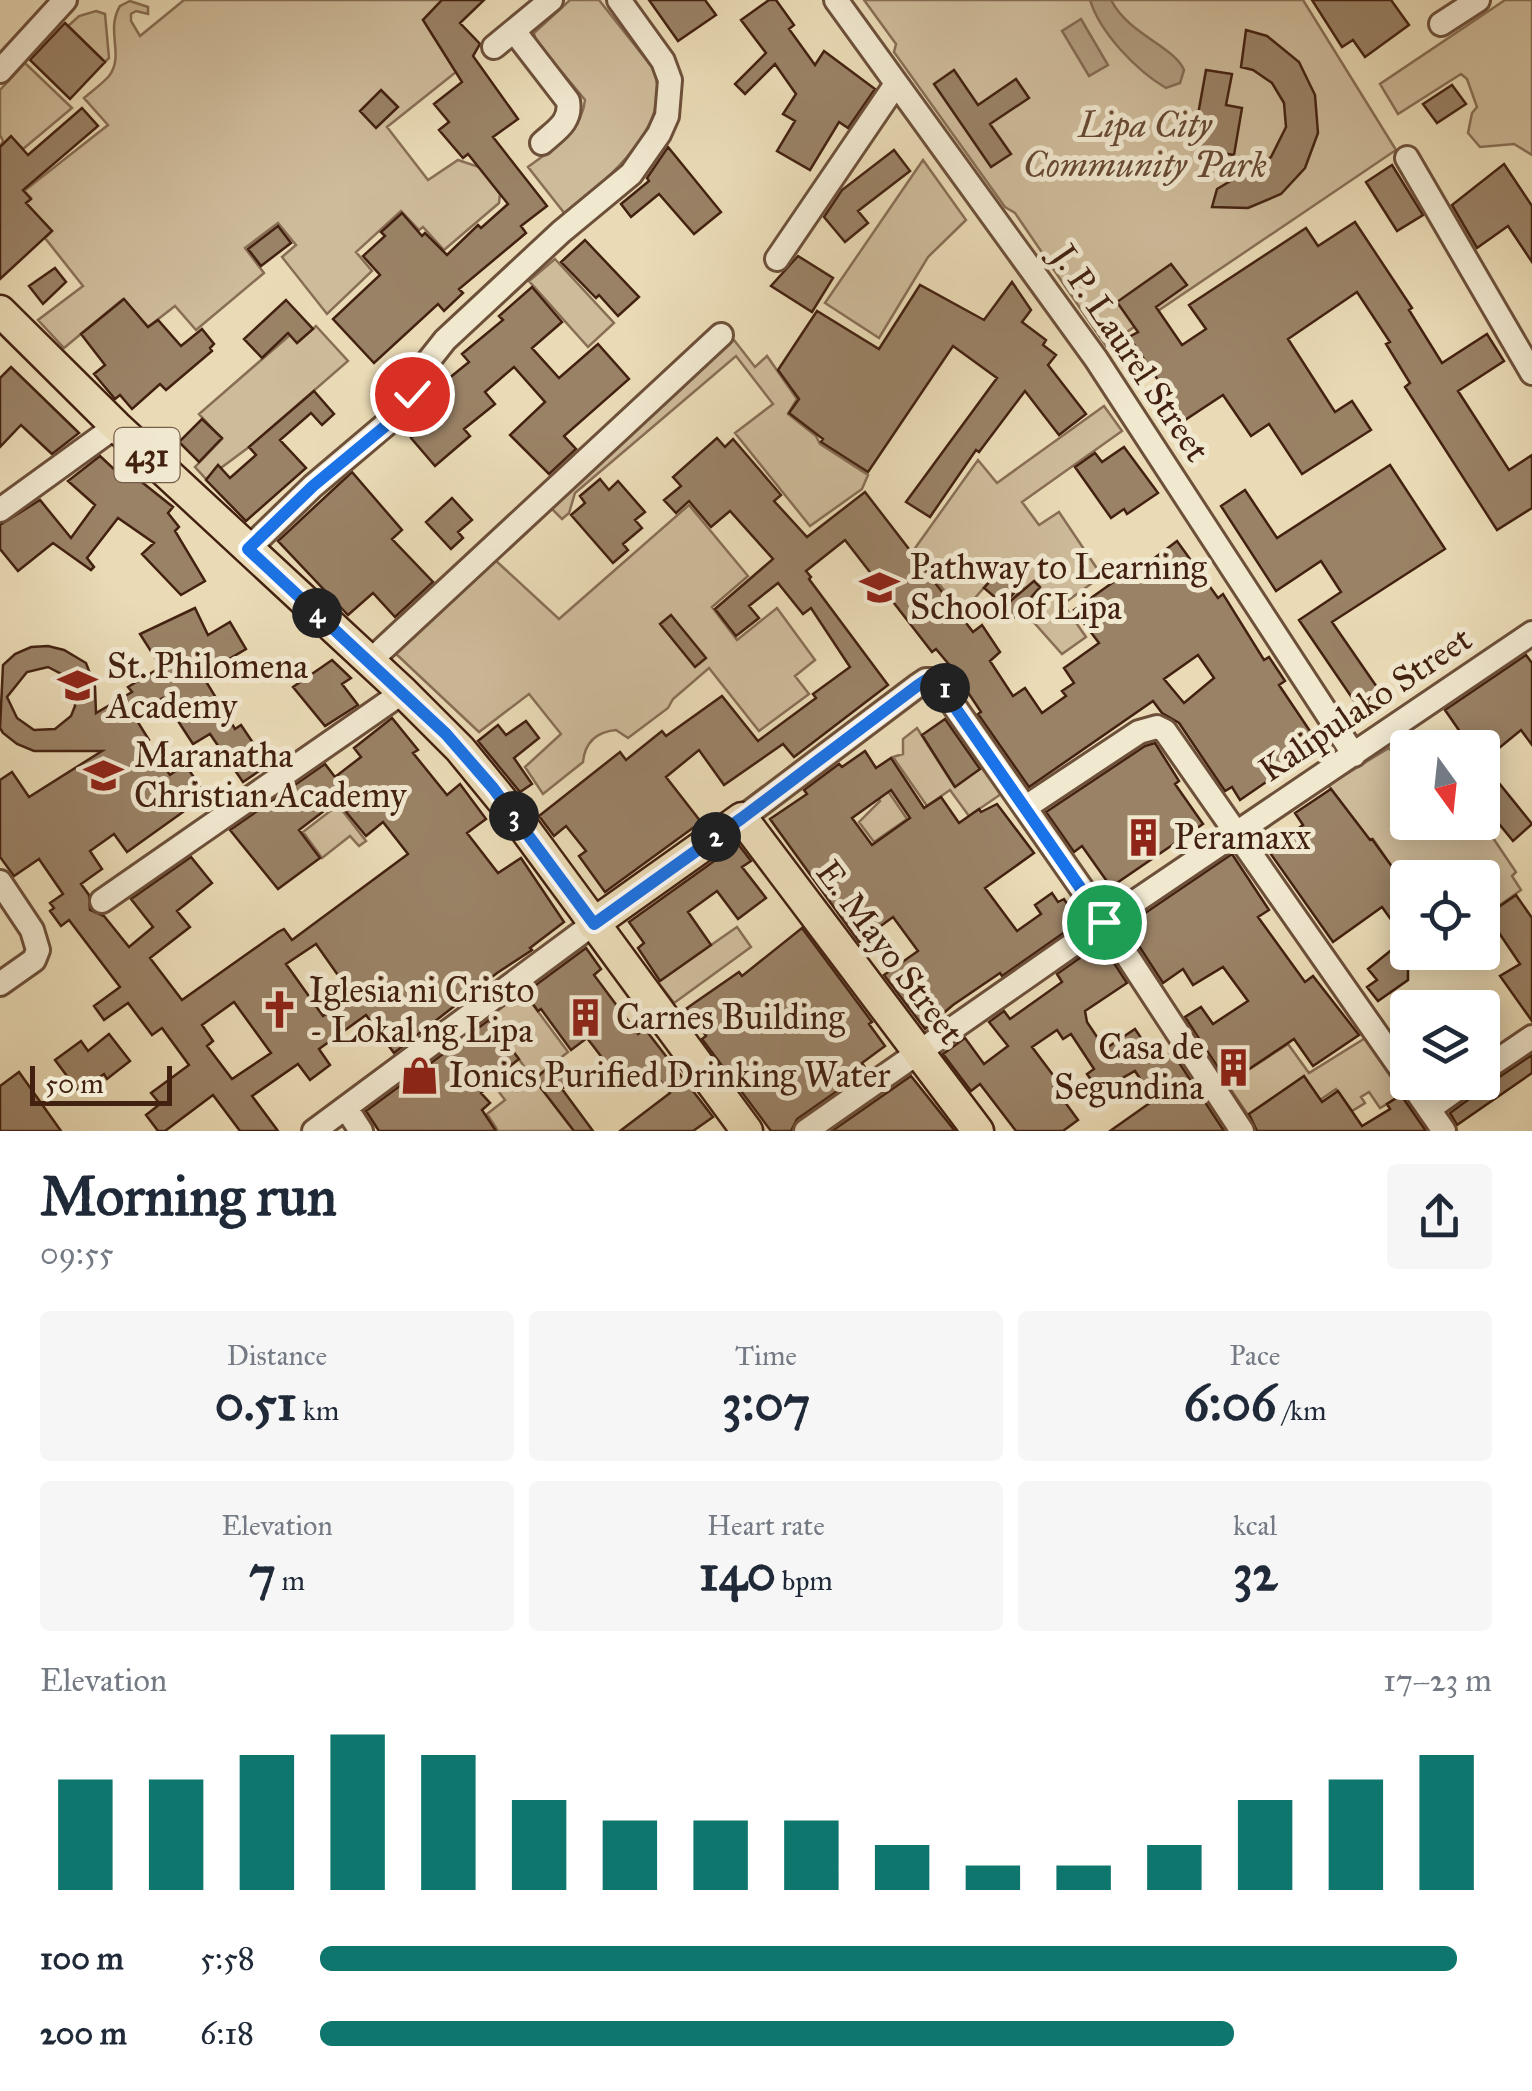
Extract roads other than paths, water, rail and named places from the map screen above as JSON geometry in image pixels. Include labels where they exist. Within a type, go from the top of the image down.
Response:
[{"type":"main road","name":"431","points":[[0,311],[116,426],[403,692],[493,788],[748,1131]]},
{"type":"main road","points":[[594,924],[742,818]]},
{"type":"main road","name":"E. Mayo Street","points":[[742,818],[978,1131]]},
{"type":"street","points":[[0,71],[65,0]]},
{"type":"street","points":[[494,47],[551,0]]},
{"type":"street","points":[[248,549],[313,486],[397,416],[426,364],[446,340],[548,244],[631,174],[659,134],[667,116],[670,80],[664,61],[619,0]]},
{"type":"street","name":"J. P. Laurel Street","points":[[836,0],[1096,359],[1354,754]]},
{"type":"street","points":[[1440,24],[1478,0]]},
{"type":"street","points":[[514,30],[568,102],[570,111],[565,122],[542,143]]},
{"type":"street","points":[[777,259],[896,84]]},
{"type":"street","points":[[1408,158],[1532,373]]},
{"type":"street","points":[[370,661],[721,335]]},
{"type":"street","points":[[0,510],[116,426]]},
{"type":"street","name":"Kalipulako Street","points":[[806,1131],[1104,922],[1528,642]]},
{"type":"street","points":[[742,818],[917,686],[926,680],[936,680],[1026,806],[1242,1131]]},
{"type":"street","points":[[102,901],[403,692]]},
{"type":"street","points":[[1026,806],[1139,732],[1157,727],[1172,738],[1390,1054]]},
{"type":"street","points":[[0,882],[38,944],[34,960],[0,984]]},
{"type":"street","points":[[314,1131],[594,924]]},
{"type":"street","points":[[1500,1059],[1532,1037]]},
{"type":"street","points":[[1423,1100],[1444,1131]]},
{"type":"street","points":[[1429,1109],[1442,1100]]},
{"type":"street","points":[[346,1108],[361,1131]]},
{"type":"place","name":"Pathway to Learning School of Lipa","points":[[880,587]]},
{"type":"place","name":"St. Philomena Academy","points":[[77,686]]},
{"type":"place","name":"Maranatha Christian Academy","points":[[104,775]]},
{"type":"place","name":"Peramaxx","points":[[1144,837]]},
{"type":"place","name":"Iglesia ni Cristo - Lokal ng Lipa","points":[[279,1010]]},
{"type":"place","name":"Carnes Building","points":[[586,1017]]},
{"type":"place","name":"Casa de Segundina","points":[[1234,1067]]},
{"type":"place","name":"Ionics Purified Drinking Water","points":[[419,1075]]},
{"type":"park label","name":"Lipa City Community Park","points":[[1145,145]]}]
